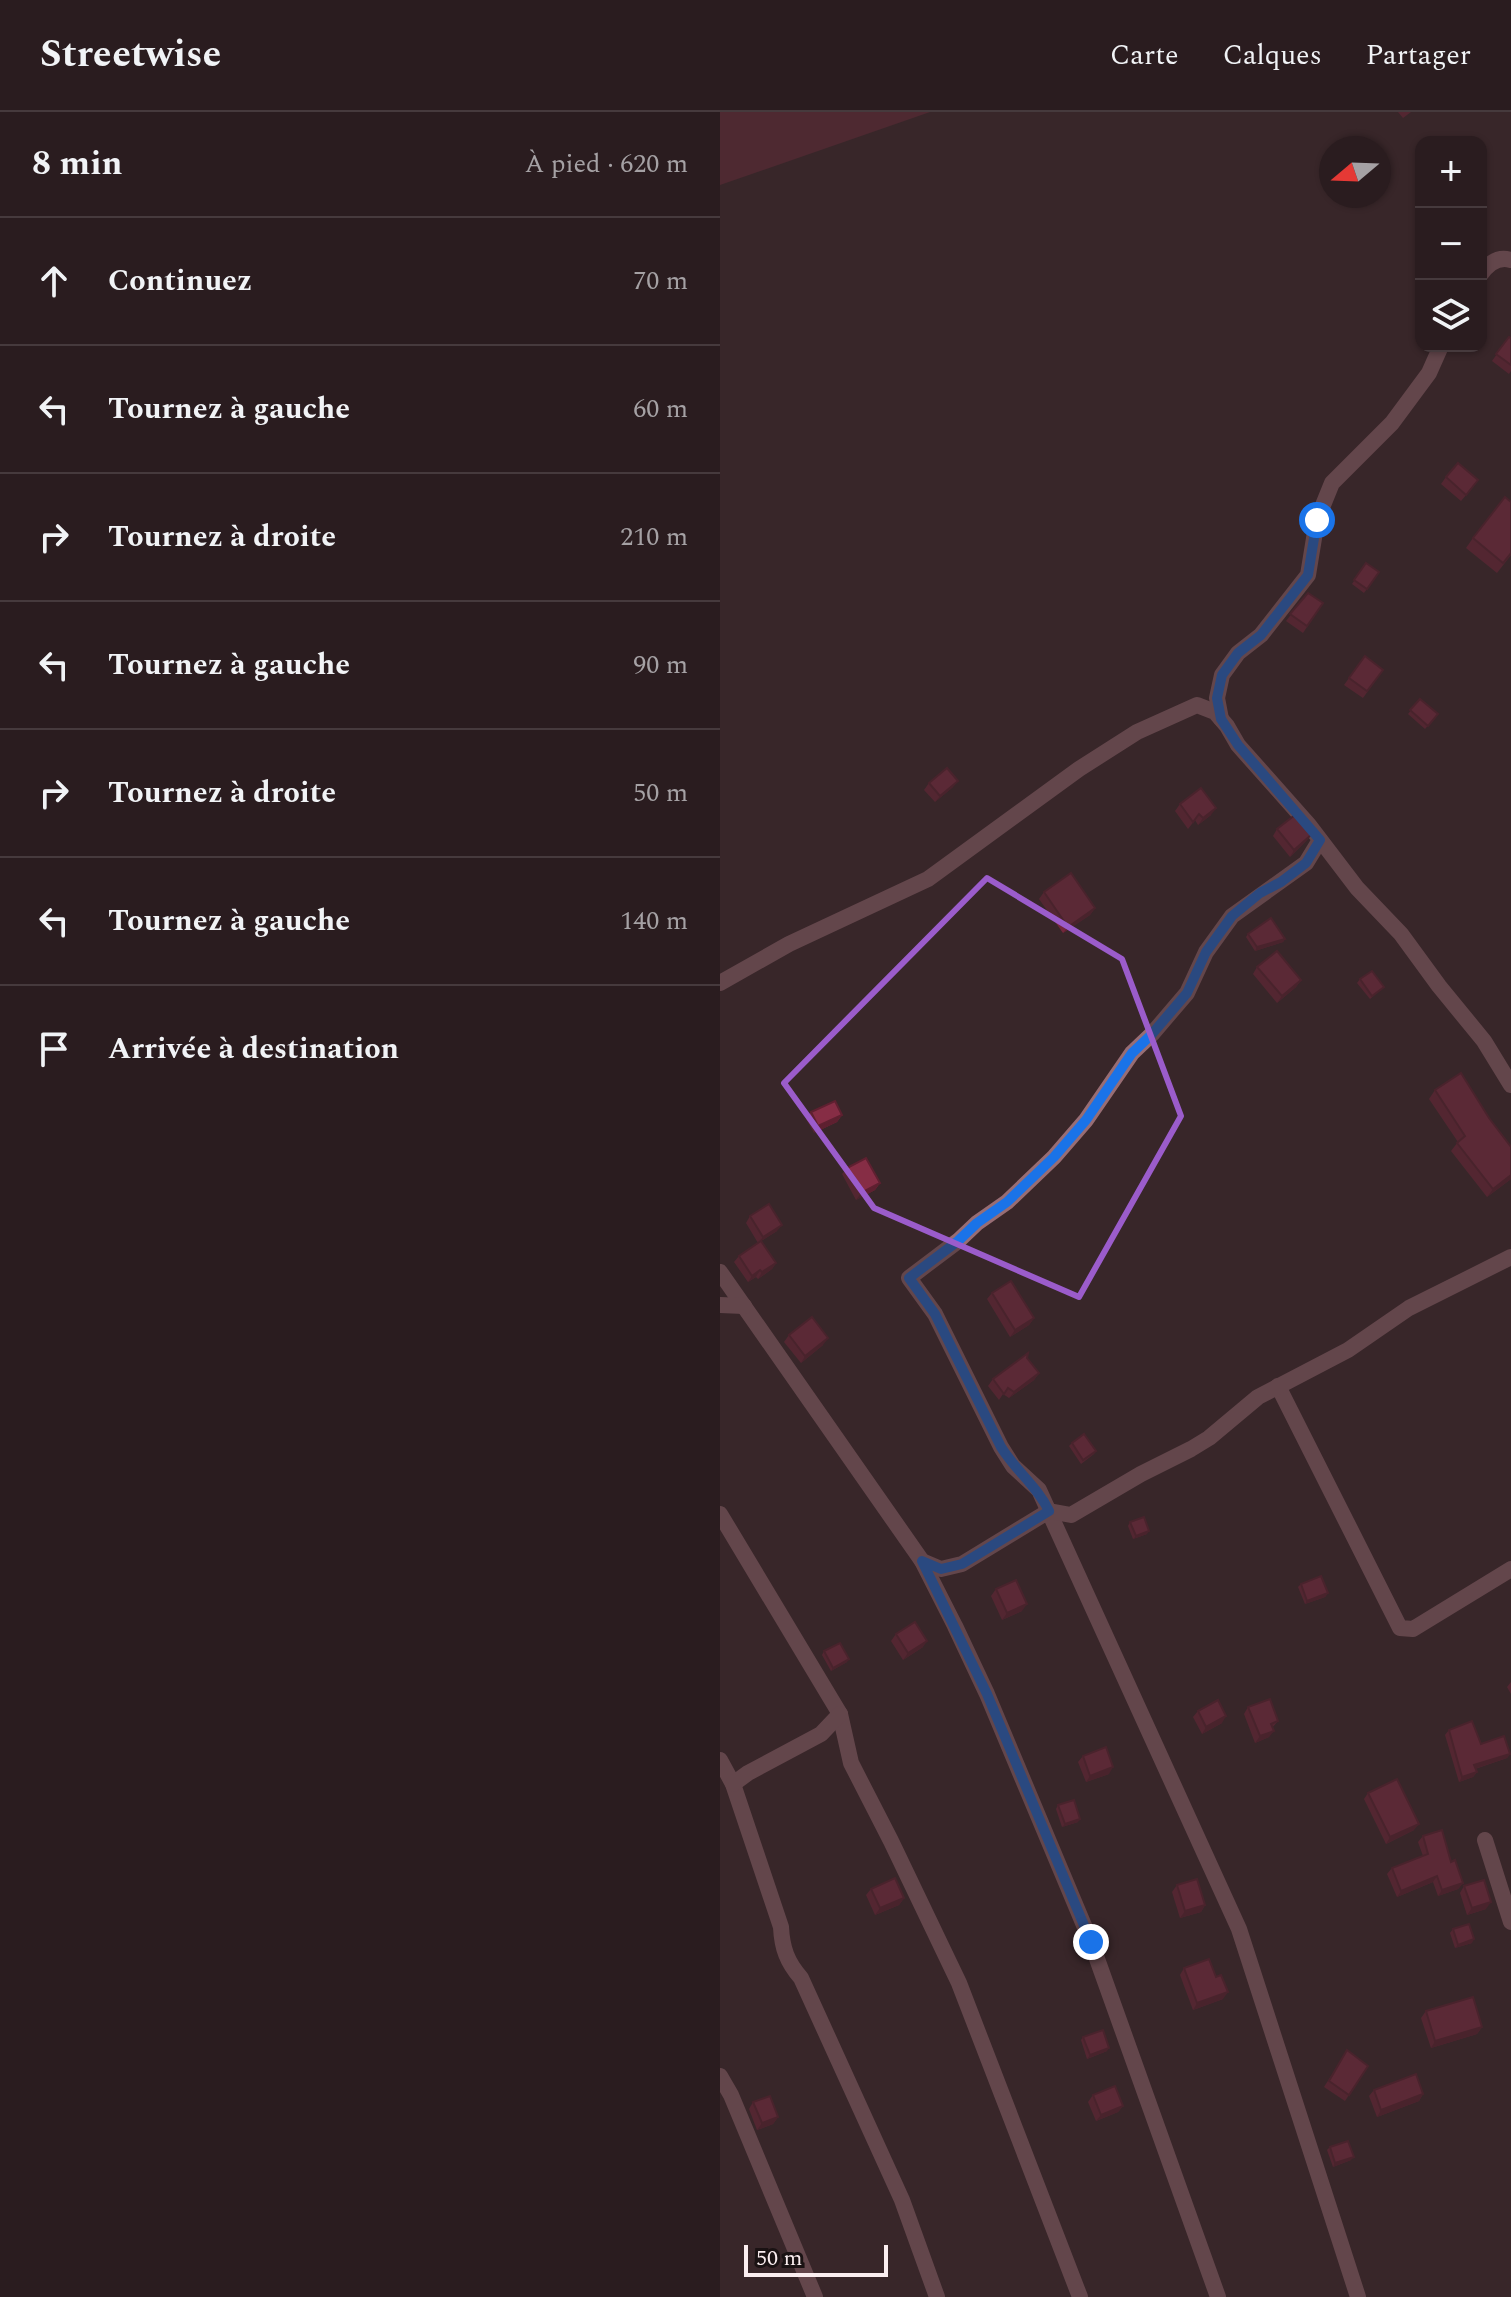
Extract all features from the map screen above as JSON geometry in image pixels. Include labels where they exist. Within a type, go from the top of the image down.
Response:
[{"type":"street","points":[[1487,265],[1509,256]]},
{"type":"street","points":[[1221,719],[1217,698],[1222,675],[1238,653],[1261,635],[1308,575],[1317,520],[1332,483],[1392,423],[1429,373],[1438,352]]},
{"type":"street","points":[[720,983],[789,944],[928,879],[1079,769],[1137,732],[1197,705],[1215,712],[1238,745],[1357,888],[1401,934],[1484,1041],[1511,1085]]},
{"type":"street","points":[[1320,840],[1306,863],[1232,916],[1206,952],[1187,993],[1132,1053],[1086,1120],[1054,1157],[1007,1202],[909,1278],[935,1314],[1001,1447],[1013,1466],[1039,1490],[1239,1929],[1358,2297]]},
{"type":"street","points":[[1061,1538],[1071,1515],[1209,1438],[1258,1397],[1348,1350],[1441,1290],[1511,1257]]},
{"type":"street","points":[[720,1272],[922,1561],[987,1694],[1075,1903],[1218,2297]]},
{"type":"street","points":[[720,1305],[744,1306]]},
{"type":"street","points":[[1278,1386],[1400,1628],[1413,1629],[1511,1569]]},
{"type":"street","points":[[922,1561],[941,1569],[962,1564],[1049,1511],[1071,1515]]},
{"type":"street","points":[[720,1514],[840,1714],[851,1763],[959,1983],[1080,2297]]},
{"type":"street","points":[[733,1784],[821,1734],[840,1714]]},
{"type":"street","points":[[720,1760],[733,1784],[781,1927],[782,1945],[790,1966],[801,1978],[902,2200],[937,2297]]},
{"type":"street","points":[[1485,1840],[1511,1922]]},
{"type":"street","points":[[720,2076],[731,2095],[815,2297]]},
{"type":"highlighted area","points":[[987,878],[1122,959],[1181,1116],[1079,1297],[874,1208],[784,1083]]},
{"type":"shaded area","points":[[720,112],[930,112],[720,185]]},
{"type":"building","points":[[1511,338],[1511,365],[1496,354]]},
{"type":"building","points":[[1458,463],[1478,480],[1466,495],[1446,477]]},
{"type":"building","points":[[1505,497],[1511,502],[1511,553],[1503,563],[1473,538]]},
{"type":"building","points":[[1366,563],[1379,572],[1367,589],[1354,580]]},
{"type":"building","points":[[1308,593],[1323,603],[1307,626],[1290,614]]},
{"type":"building","points":[[1365,656],[1383,670],[1367,691],[1349,678]]},
{"type":"building","points":[[1420,699],[1438,714],[1428,726],[1410,710]]},
{"type":"building","points":[[947,768],[958,781],[940,796],[929,783]]},
{"type":"building","points":[[1201,788],[1216,808],[1203,818],[1199,814],[1193,822],[1180,804]]},
{"type":"building","points":[[1295,815],[1311,835],[1294,850],[1277,829]]},
{"type":"building","points":[[1071,873],[1095,908],[1068,927],[1044,892]]},
{"type":"building","points":[[1271,918],[1285,939],[1257,947],[1248,934]]},
{"type":"building","points":[[1277,951],[1301,980],[1282,996],[1257,967]]},
{"type":"building","points":[[1372,971],[1384,987],[1372,996],[1360,979]]},
{"type":"building","points":[[1461,1073],[1511,1147],[1511,1175],[1493,1189],[1457,1143],[1465,1136],[1435,1090]]},
{"type":"building","points":[[835,1101],[842,1115],[818,1126],[811,1112]]},
{"type":"building","points":[[866,1158],[880,1183],[861,1193],[847,1168]]},
{"type":"building","points":[[769,1204],[782,1225],[763,1237],[750,1216]]},
{"type":"building","points":[[761,1241],[776,1263],[752,1276],[739,1256]]},
{"type":"building","points":[[1011,1281],[1034,1318],[1015,1330],[992,1293]]},
{"type":"building","points":[[812,1317],[828,1338],[805,1356],[789,1335]]},
{"type":"building","points":[[1028,1353],[1027,1358],[1039,1373],[1014,1392],[1008,1388],[1004,1394],[993,1379]]},
{"type":"building","points":[[1084,1434],[1096,1451],[1083,1460],[1072,1443]]},
{"type":"building","points":[[1144,1517],[1149,1531],[1136,1536],[1130,1522]]},
{"type":"building","points":[[1321,1576],[1328,1593],[1307,1601],[1301,1584]]},
{"type":"building","points":[[1016,1580],[1027,1604],[1007,1613],[996,1589]]},
{"type":"building","points":[[915,1622],[927,1641],[908,1653],[896,1634]]},
{"type":"building","points":[[840,1643],[849,1659],[833,1668],[824,1651]]},
{"type":"building","points":[[1270,1699],[1278,1721],[1271,1724],[1274,1731],[1260,1736],[1248,1707]]},
{"type":"building","points":[[1218,1700],[1226,1716],[1206,1727],[1198,1711]]},
{"type":"building","points":[[1472,1721],[1481,1744],[1504,1736],[1510,1754],[1474,1765],[1477,1772],[1462,1777],[1449,1730]]},
{"type":"building","points":[[1106,1747],[1113,1767],[1090,1776],[1083,1756]]},
{"type":"building","points":[[1397,1779],[1419,1824],[1390,1837],[1368,1793]]},
{"type":"building","points":[[1074,1800],[1080,1819],[1065,1824],[1058,1805]]},
{"type":"building","points":[[1442,1830],[1451,1862],[1455,1860],[1463,1883],[1442,1890],[1437,1876],[1401,1891],[1392,1868],[1428,1854],[1423,1836]]},
{"type":"building","points":[[895,1878],[904,1898],[880,1908],[871,1889]]},
{"type":"building","points":[[1197,1879],[1205,1905],[1185,1911],[1177,1885]]},
{"type":"building","points":[[1484,1880],[1491,1902],[1472,1908],[1464,1886]]},
{"type":"building","points":[[1469,1924],[1474,1939],[1458,1945],[1453,1929]]},
{"type":"building","points":[[1209,1959],[1216,1977],[1221,1975],[1228,1992],[1197,2003],[1184,1968]]},
{"type":"building","points":[[1473,1997],[1482,2027],[1435,2041],[1426,2011]]},
{"type":"building","points":[[1103,2030],[1109,2048],[1090,2055],[1083,2037]]},
{"type":"building","points":[[1347,2050],[1368,2066],[1349,2095],[1329,2081]]},
{"type":"building","points":[[1416,2074],[1423,2094],[1381,2110],[1374,2090]]},
{"type":"building","points":[[1115,2086],[1123,2106],[1101,2115],[1093,2095]]},
{"type":"building","points":[[770,2096],[778,2117],[762,2123],[753,2102]]},
{"type":"building","points":[[1348,2141],[1354,2157],[1335,2163],[1330,2147]]},
{"type":"route","points":[[1091,1942],[987,1694],[922,1561],[941,1569],[962,1564],[1049,1511],[1039,1490],[1013,1466],[1001,1447],[935,1314],[909,1278],[1007,1202],[1054,1157],[1086,1120],[1132,1053],[1187,993],[1206,952],[1232,916],[1306,863],[1320,840],[1238,745],[1221,719],[1217,698],[1222,675],[1238,653],[1261,635],[1308,575],[1317,520]]}]
